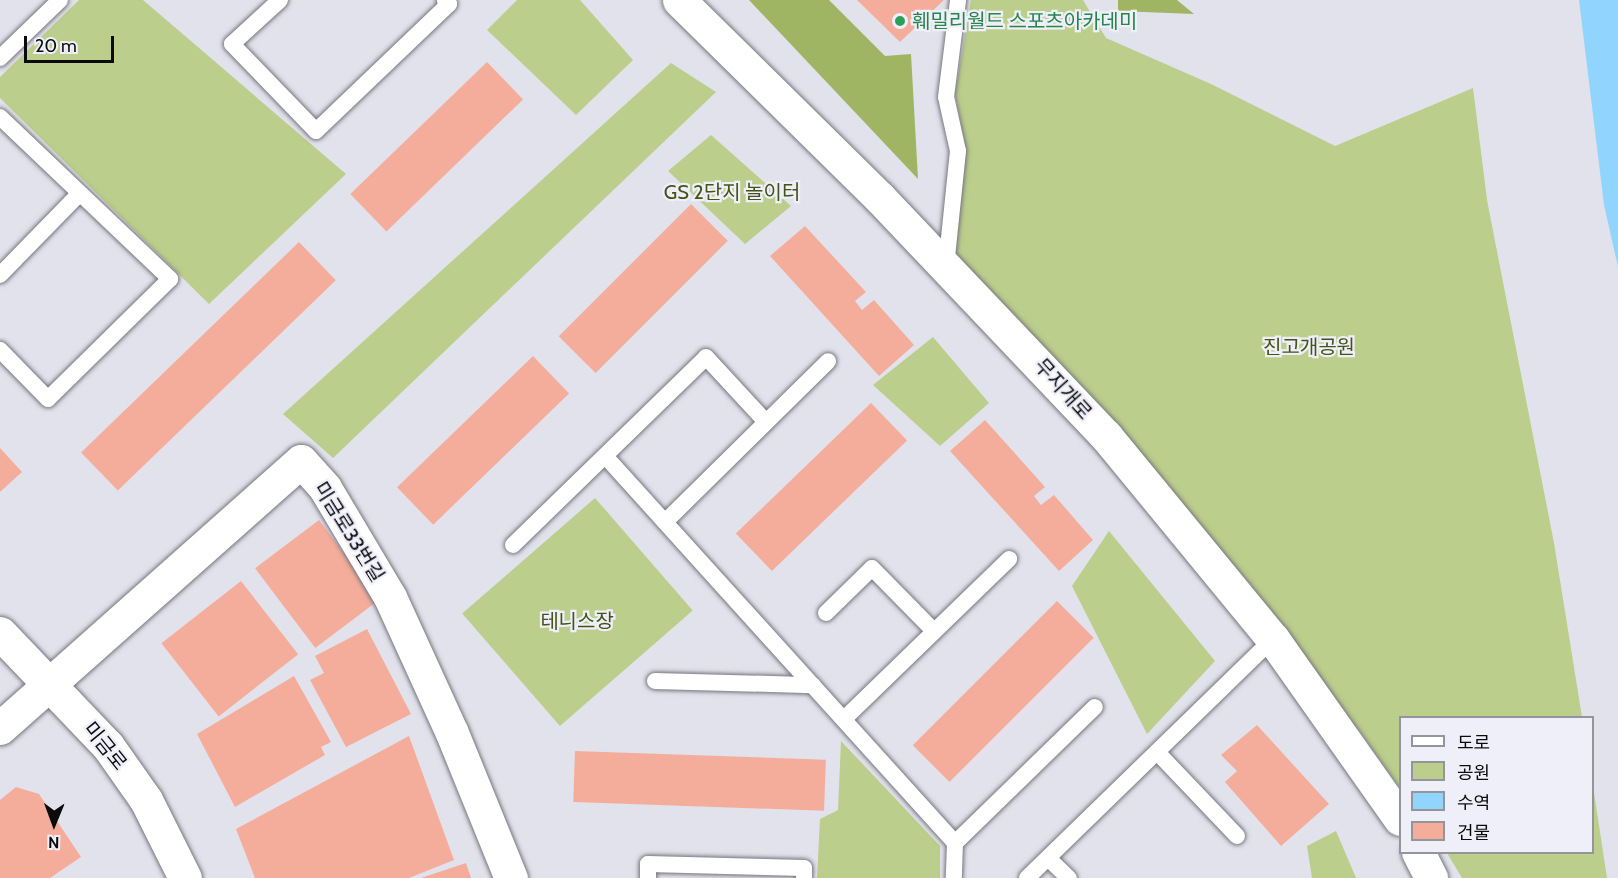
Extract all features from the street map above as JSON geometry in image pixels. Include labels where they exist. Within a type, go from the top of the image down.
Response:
[{"type":"street","name":"무지개로","points":[[679,0],[946,267],[1106,436],[1273,639],[1399,816]]},
{"type":"street","name":"미금로33번길","points":[[50,681],[301,461],[325,488],[390,597],[452,733],[511,878]]},
{"type":"street","name":"미금로","points":[[0,633],[50,681],[108,746],[146,800],[185,878]]},
{"type":"street","points":[[0,728],[50,681]]},
{"type":"street","points":[[1419,854],[1431,878]]},
{"type":"lane","points":[[0,58],[60,0]]},
{"type":"lane","points":[[280,0],[232,45],[316,132],[449,4],[445,0]]},
{"type":"lane","points":[[946,267],[958,151],[946,97],[958,0]]},
{"type":"lane","points":[[0,117],[170,279],[48,399],[0,350]]},
{"type":"lane","points":[[0,274],[79,194]]},
{"type":"lane","points":[[513,544],[606,457],[706,357],[766,422]]},
{"type":"lane","points":[[665,522],[828,361]]},
{"type":"lane","points":[[606,457],[955,843],[954,878]]},
{"type":"lane","points":[[844,719],[1009,559]]},
{"type":"lane","points":[[826,613],[872,568],[934,631]]},
{"type":"lane","points":[[1027,878],[1273,639]]},
{"type":"lane","points":[[655,681],[813,685]]},
{"type":"lane","points":[[955,843],[1095,707]]},
{"type":"lane","points":[[1157,752],[1237,836]]},
{"type":"lane","points":[[1048,858],[1069,878]]},
{"type":"lane","points":[[648,878],[648,864],[804,868],[804,878]]},
{"type":"green space","points":[[79,0],[143,0],[346,174],[209,304],[0,98],[0,77]]},
{"type":"green space","points":[[517,0],[580,0],[633,60],[576,115],[487,30]]},
{"type":"green space","points":[[749,0],[829,0],[885,56],[911,54],[918,179]]},
{"type":"green space","name":"진고개공원","points":[[971,0],[1083,0],[1106,38],[1211,84],[1335,146],[1473,88],[1487,200],[1554,543],[1582,716],[1399,716],[1399,787],[1357,728],[1124,442],[954,259],[966,152],[955,93]]},
{"type":"green space","points":[[1118,0],[1177,0],[1194,14],[1118,11]]},
{"type":"green space","points":[[671,63],[716,92],[333,458],[283,414]]},
{"type":"green space","name":"GS 2단지 놀이터","points":[[711,135],[791,206],[745,244],[668,171]]},
{"type":"green space","points":[[933,337],[989,403],[940,446],[873,385]]},
{"type":"green space","name":"테니스장","points":[[595,498],[693,610],[560,726],[462,613]]},
{"type":"green space","points":[[1109,531],[1215,661],[1147,734],[1072,586]]},
{"type":"green space","points":[[841,741],[940,846],[940,878],[817,878],[820,819],[838,810]]},
{"type":"green space","points":[[1594,793],[1607,878],[1462,878],[1448,854],[1594,854]]},
{"type":"green space","points":[[1336,831],[1356,878],[1312,878],[1307,846]]},
{"type":"water","points":[[1579,0],[1618,0],[1618,267],[1604,205]]},
{"type":"building","name":"훼밀리월드 스포츠아카데미","points":[[857,0],[944,0],[900,42]]},
{"type":"building","points":[[487,62],[523,99],[386,231],[350,194]]},
{"type":"building","points":[[691,204],[728,241],[596,373],[559,336]]},
{"type":"building","points":[[805,226],[866,292],[855,301],[862,310],[874,300],[914,345],[879,376],[770,256]]},
{"type":"building","points":[[299,242],[336,280],[118,491],[81,452]]},
{"type":"building","points":[[533,356],[569,393],[433,525],[397,487]]},
{"type":"building","points":[[871,403],[907,440],[772,571],[736,534]]},
{"type":"building","points":[[985,420],[1045,487],[1034,496],[1041,505],[1054,495],[1093,540],[1059,571],[950,451]]},
{"type":"building","points":[[0,448],[22,472],[0,492]]},
{"type":"building","points":[[319,520],[379,600],[315,648],[255,568]]},
{"type":"building","points":[[241,581],[298,654],[219,716],[161,643]]},
{"type":"building","points":[[1057,601],[1094,638],[950,782],[913,745]]},
{"type":"building","points":[[367,629],[411,714],[346,747],[310,680],[324,673],[315,656]]},
{"type":"building","points":[[294,676],[331,742],[321,747],[325,755],[235,807],[197,734]]},
{"type":"building","points":[[1257,725],[1329,804],[1281,846],[1225,782],[1237,771],[1221,755]]},
{"type":"building","points":[[409,736],[454,860],[409,878],[255,878],[236,829]]},
{"type":"building","points":[[575,751],[826,760],[824,811],[573,802]]},
{"type":"building","points":[[16,787],[39,794],[81,857],[50,878],[0,878],[0,800]]},
{"type":"building","points":[[466,863],[471,878],[421,878]]},
{"type":"place","name":"훼밀리월드 스포츠아카데미","points":[[900,21]]}]
